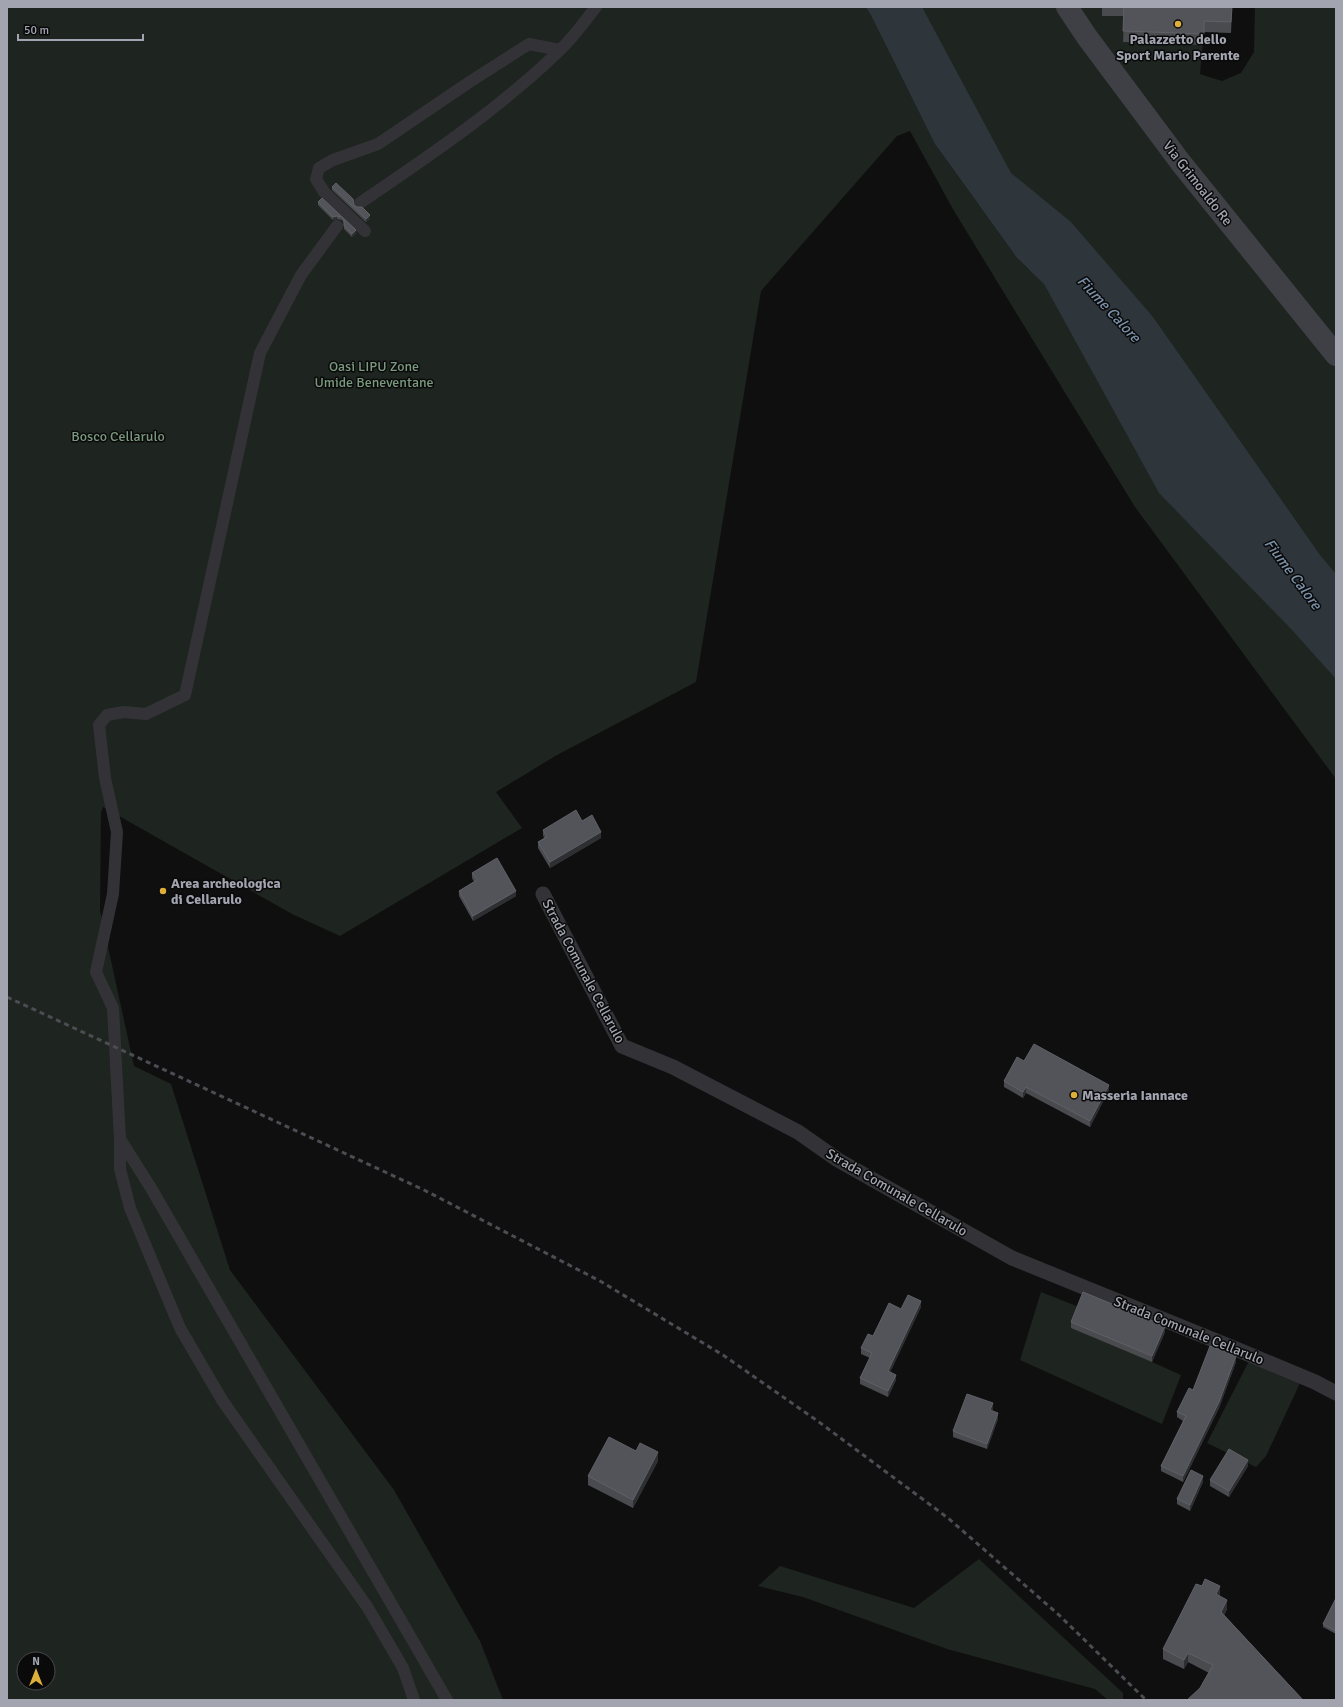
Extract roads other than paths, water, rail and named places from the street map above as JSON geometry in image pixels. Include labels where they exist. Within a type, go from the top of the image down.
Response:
[{"type":"main road","name":"Via Grimoaldo Re","points":[[1067,7],[1087,37],[1181,163],[1336,355]]},
{"type":"street","points":[[360,203],[420,163],[507,98],[560,50],[596,7]]},
{"type":"street","points":[[365,231],[324,192],[316,179],[319,168],[333,160],[378,144],[529,44],[560,50]]},
{"type":"street","points":[[337,226],[301,275],[260,353],[185,695],[146,714],[124,712],[107,715],[99,725],[105,778],[117,832],[113,894],[96,972],[113,1008],[120,1139],[120,1169],[130,1208],[180,1328],[222,1400],[368,1608],[403,1668],[414,1700]]},
{"type":"street","name":"Strada Comunale Cellarulo","points":[[543,894],[622,1046],[673,1067],[798,1132],[838,1160],[1012,1258],[1236,1349],[1336,1392]]},
{"type":"street","points":[[120,1139],[151,1188],[447,1700]]},
{"type":"water","name":"Fiume Calore","points":[[866,7],[922,7],[1011,173],[1071,222],[1153,317],[1320,555],[1336,574],[1336,679],[1292,630],[1159,493],[1044,284],[1017,258],[935,144]]},
{"type":"railway","points":[[7,997],[424,1190],[600,1281],[723,1355],[819,1422],[948,1518],[1059,1615],[1146,1700]]},
{"type":"place","name":"Palazzetto dello Sport Mario Parente","points":[[1178,24]]},
{"type":"place","name":"Area archeologica di Cellarulo","points":[[163,891]]},
{"type":"place","name":"Masseria Iannace","points":[[1074,1095]]},
{"type":"park label","name":"Oasi LIPU Zone Umide Beneventane","points":[[374,374]]},
{"type":"park label","name":"Bosco Cellarulo","points":[[118,436]]}]
